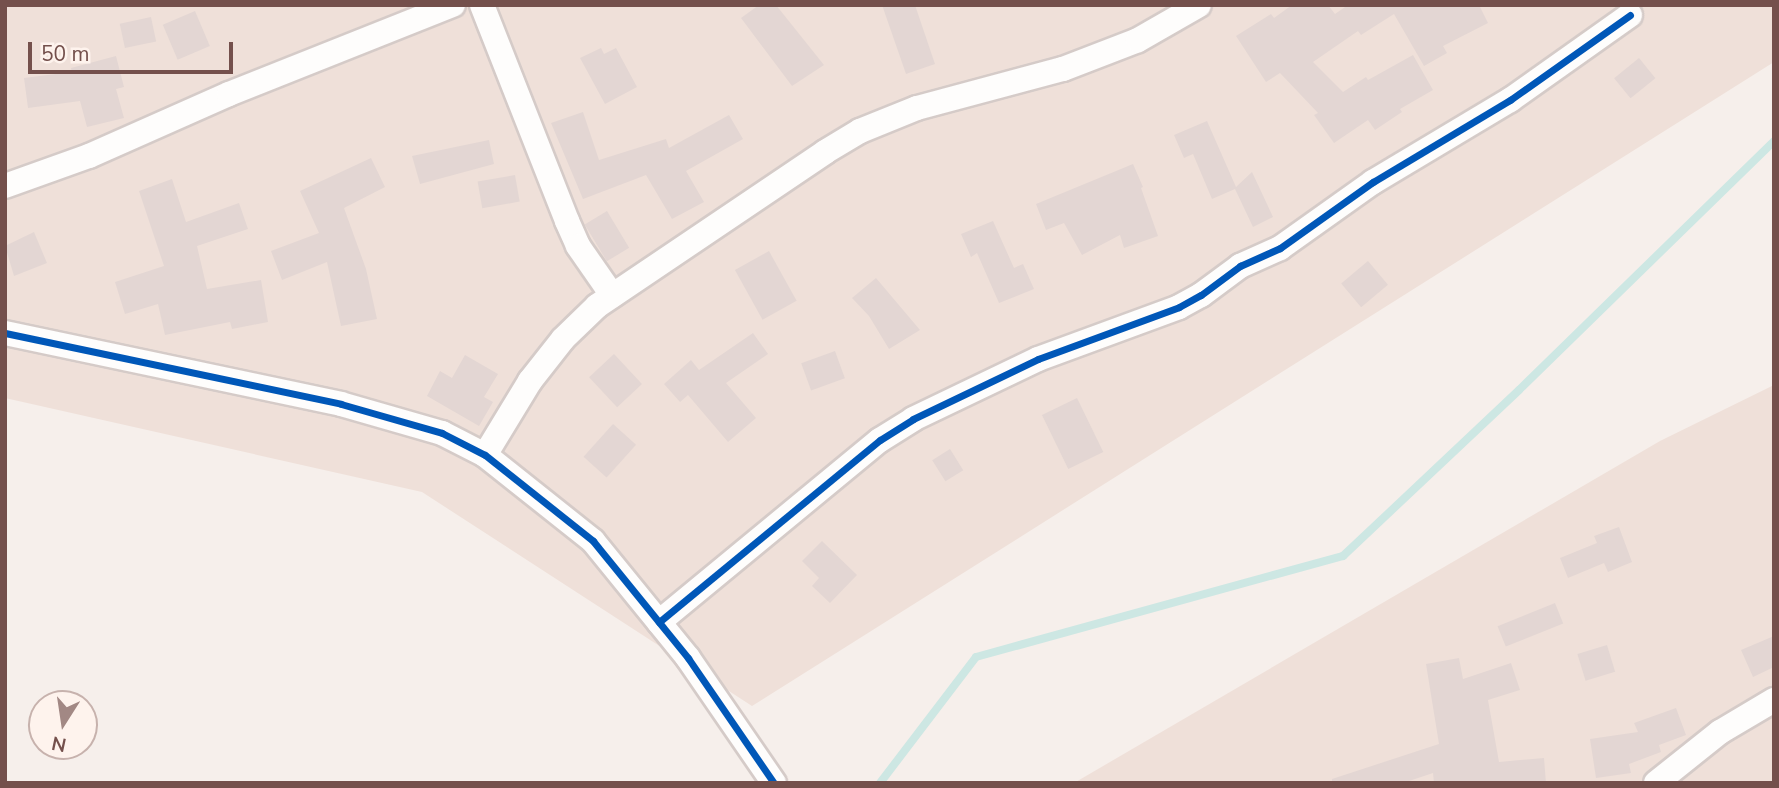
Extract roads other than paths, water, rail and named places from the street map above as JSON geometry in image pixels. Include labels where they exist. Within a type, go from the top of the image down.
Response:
[{"type":"street","points":[[5,186],[89,156],[229,94],[453,5]]},
{"type":"street","points":[[482,5],[578,246],[611,295]]},
{"type":"street","points":[[485,455],[530,381],[563,339],[611,295],[860,131],[917,107],[1063,69],[1138,40],[1199,5]]},
{"type":"street","points":[[659,622],[880,440],[913,419],[1038,359],[1179,307],[1201,295],[1240,266],[1280,248],[1373,182],[1510,100],[1630,15]]},
{"type":"street","points":[[5,333],[341,404],[442,433],[485,455],[593,541],[659,622],[774,783]]},
{"type":"street","points":[[1656,783],[1720,732],[1774,701]]},
{"type":"waterway","points":[[880,783],[976,657],[1343,556],[1519,390],[1774,141]]}]
